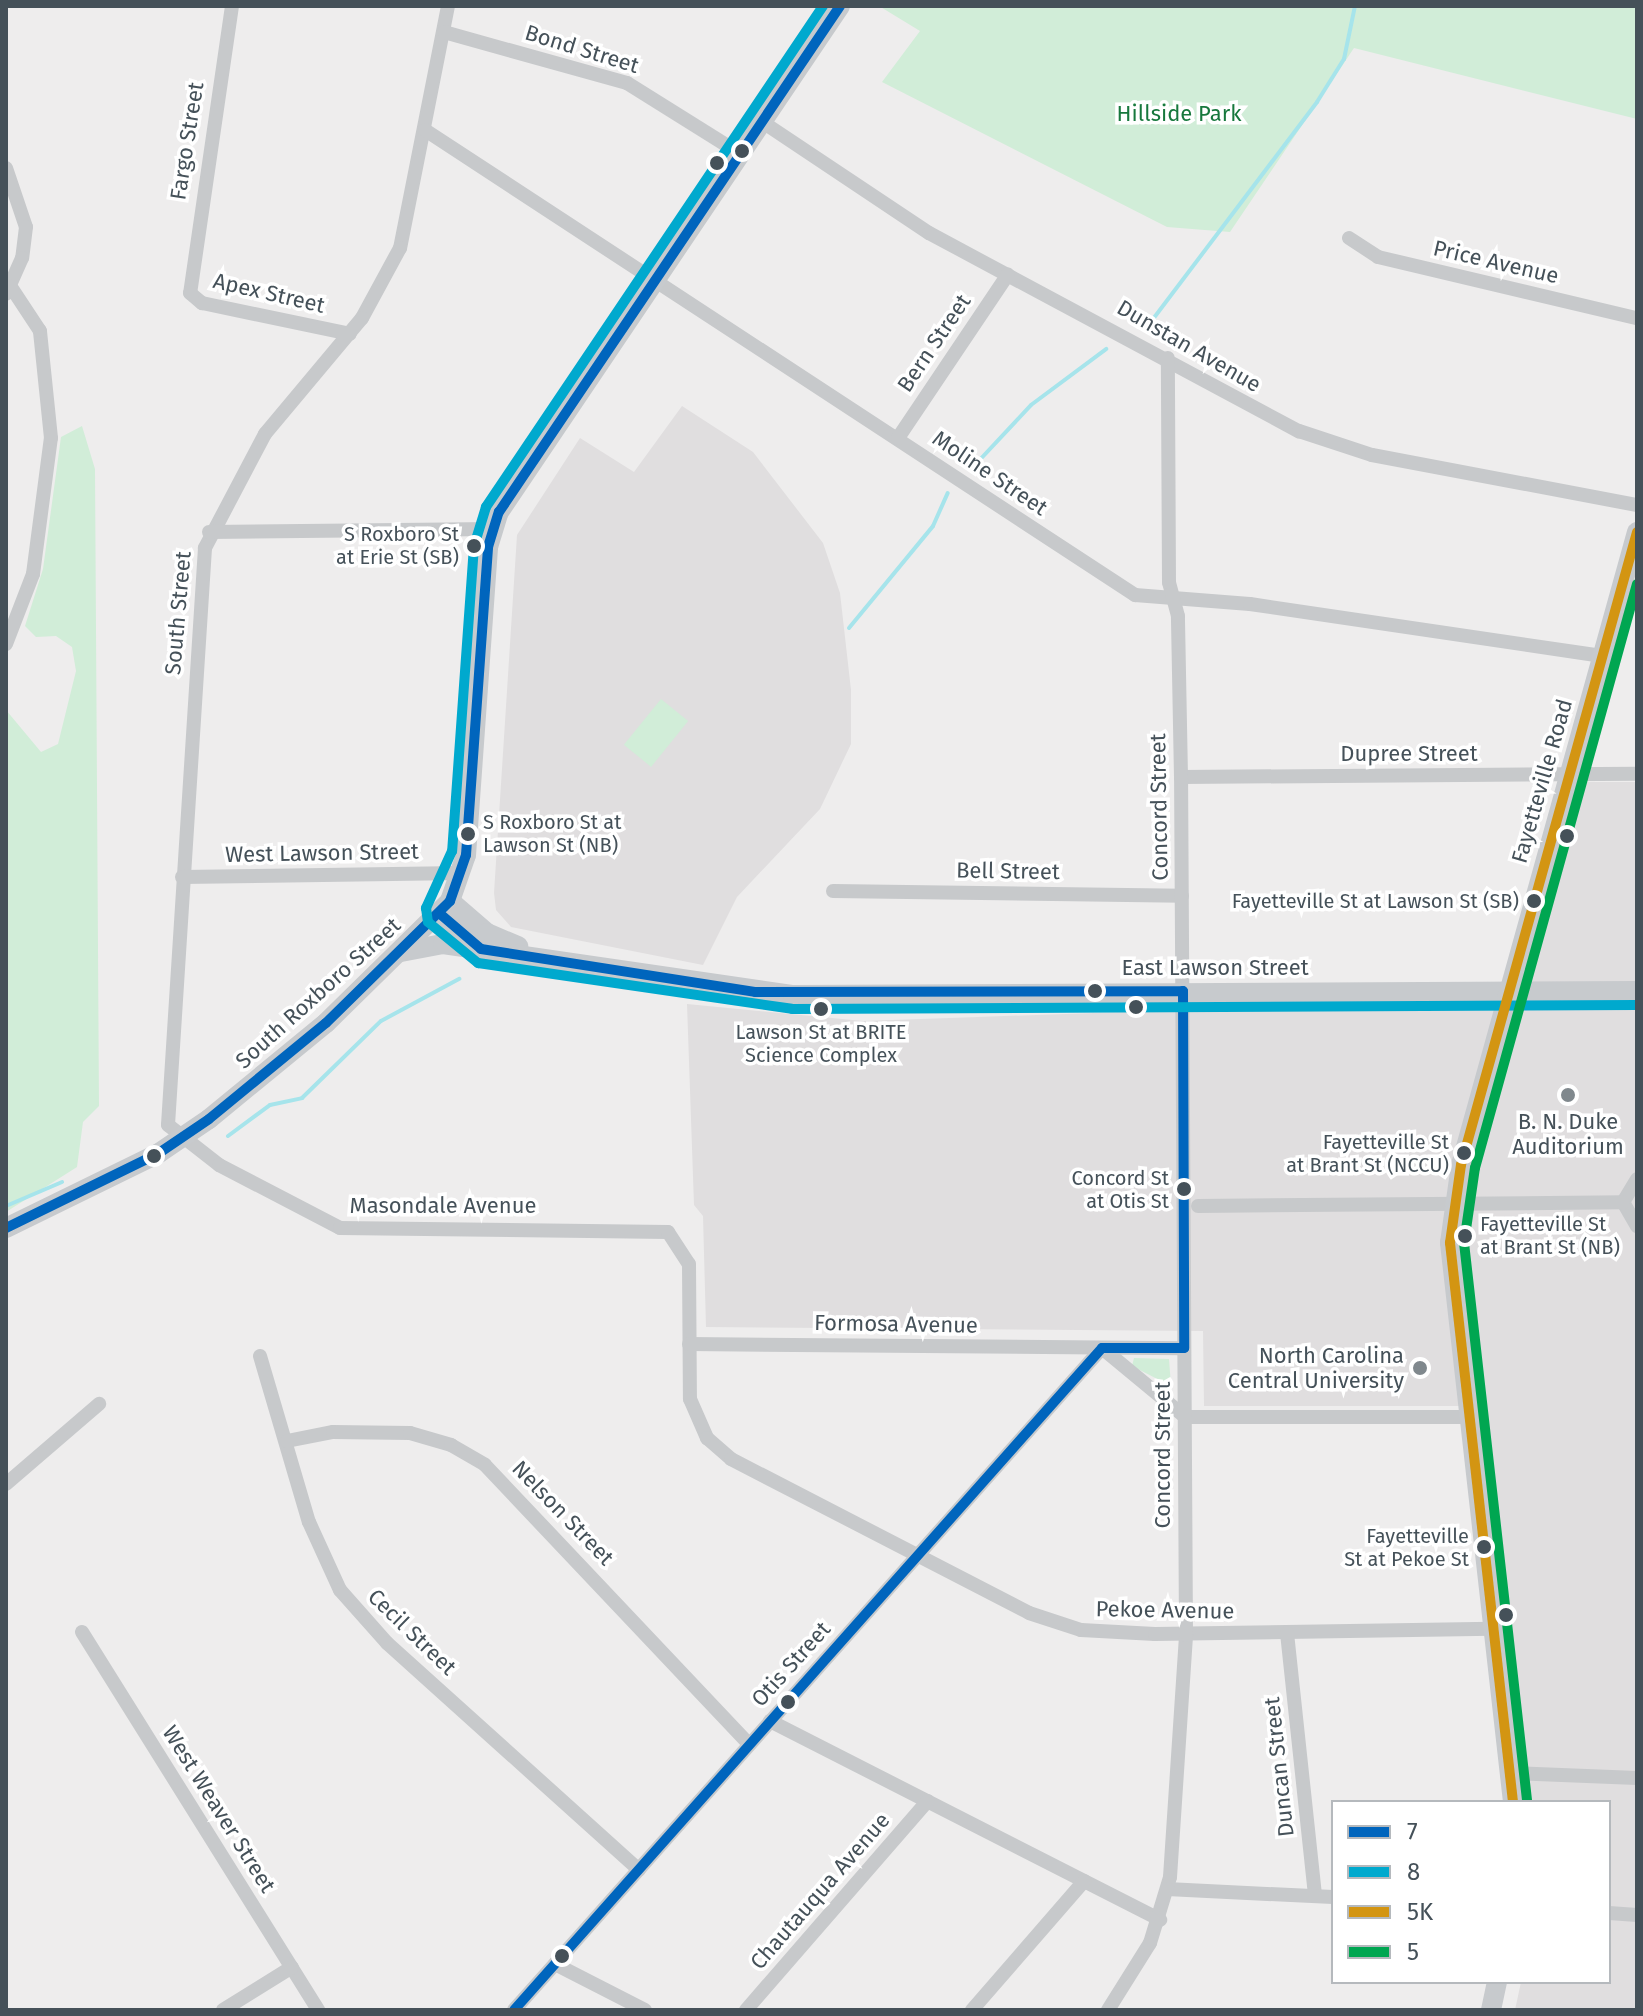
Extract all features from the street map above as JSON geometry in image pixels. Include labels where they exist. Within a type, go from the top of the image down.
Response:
[{"type":"street","name":"Fargo Street","points":[[188,284],[232,6]]},
{"type":"street","name":"South Street","points":[[180,1140],[168,1125],[165,1099],[209,532],[277,417],[350,334],[400,248],[448,6]]},
{"type":"street","name":"South Roxboro Street","points":[[6,1228],[180,1140],[326,1023],[445,907],[462,873],[493,529],[657,276],[840,6]]},
{"type":"street","name":"Bond Street","points":[[444,32],[627,83],[739,153]]},
{"type":"street","name":"Dunstan Avenue","points":[[761,121],[895,212],[1168,358],[1267,416],[1342,446],[1637,505]]},
{"type":"street","name":"Moline Street","points":[[425,130],[657,276],[1121,588],[1175,600],[1250,604],[1602,656]]},
{"type":"street","points":[[6,168],[26,227],[8,290],[40,331],[51,438],[33,574],[6,644]]},
{"type":"street","name":"Price Avenue","points":[[1349,238],[1378,257],[1637,318]]},
{"type":"street","name":"Bern Street","points":[[898,438],[1008,274]]},
{"type":"street","name":"Apex Street","points":[[188,284],[202,303],[350,334]]},
{"type":"street","name":"Concord Street","points":[[1108,2010],[1160,1920],[1167,1889],[1186,1635],[1181,777],[1168,358]]},
{"type":"street","points":[[209,532],[493,529]]},
{"type":"street","name":"Fayetteville Road","points":[[1513,1800],[1452,1291],[1455,1204],[1508,990],[1637,532]]},
{"type":"street","name":"Dupree Street","points":[[1181,777],[1637,774]]},
{"type":"street","name":"West Lawson Street","points":[[182,877],[462,873]]},
{"type":"street","name":"Bell Street","points":[[833,891],[1182,896]]},
{"type":"street","points":[[445,907],[481,949]]},
{"type":"street","name":"East Lawson Street","points":[[445,907],[491,936],[556,957]]},
{"type":"street","name":"East Lawson Street","points":[[401,952],[443,944],[556,957],[793,995],[1637,991]]},
{"type":"street","name":"Masondale Avenue","points":[[180,1140],[340,1228],[659,1229],[684,1250],[689,1285]]},
{"type":"street","points":[[1623,1202],[1637,1179]]},
{"type":"street","points":[[1198,1206],[1623,1202]]},
{"type":"street","points":[[1623,1202],[1637,1226]]},
{"type":"street","name":"Pekoe Avenue","points":[[689,1285],[693,1415],[717,1448],[918,1556],[1054,1623],[1186,1635],[1492,1629]]},
{"type":"street","name":"Formosa Avenue","points":[[689,1344],[1184,1348]]},
{"type":"street","points":[[1102,1348],[1185,1417],[1466,1417]]},
{"type":"street","name":"Otis Street","points":[[514,2010],[1102,1348]]},
{"type":"street","name":"Cecil Street","points":[[260,1356],[322,1557],[357,1612],[639,1870]]},
{"type":"street","points":[[6,1484],[99,1404]]},
{"type":"street","name":"Nelson Street","points":[[287,1441],[333,1432],[410,1433],[451,1445],[485,1465],[749,1744]]},
{"type":"street","name":"West Weaver Street","points":[[82,1632],[318,2010]]},
{"type":"street","name":"Duncan Street","points":[[1287,1633],[1315,1896]]},
{"type":"street","points":[[770,1721],[1160,1920]]},
{"type":"street","points":[[1510,1773],[1637,1778]]},
{"type":"street","name":"Chautauqua Avenue","points":[[746,2010],[928,1801]]},
{"type":"street","points":[[972,2010],[1084,1881]]},
{"type":"street","points":[[1167,1889],[1331,1897]]},
{"type":"street","points":[[1611,1913],[1637,1915]]},
{"type":"street","points":[[555,1964],[645,2010]]},
{"type":"street","points":[[223,2010],[292,1967]]},
{"type":"street","points":[[1491,2010],[1497,1984]]},
{"type":"shaded area","points":[[682,406],[753,452],[823,543],[840,593],[851,690],[851,744],[820,809],[737,897],[703,965],[511,927],[496,910],[494,893],[517,535],[580,438],[634,472]]},
{"type":"shaded area","name":"North Carolina Central University","points":[[1575,782],[1637,782],[1637,2010],[1515,2010],[1521,1984],[1611,1984],[1611,1800],[1528,1800],[1482,1406],[1204,1406],[1203,1331],[706,1327],[703,1216],[694,1205],[687,1004],[863,1021],[1525,998]]},
{"type":"green space","name":"Hillside Park","points":[[879,6],[1637,6],[1637,119],[1354,48],[1230,232],[1167,227],[882,82],[920,31]]},
{"type":"green space","points":[[82,426],[95,469],[99,1106],[83,1122],[77,1167],[6,1212],[6,710],[41,752],[58,744],[76,671],[72,647],[56,636],[36,637],[25,626],[43,569],[61,437]]},
{"type":"green space","points":[[661,699],[688,721],[651,767],[624,745]]},
{"type":"green space","points":[[1134,1358],[1169,1359],[1171,1386],[1132,1366]]},
{"type":"waterway","points":[[1150,323],[1317,102],[1344,59],[1355,6]]},
{"type":"waterway","points":[[974,466],[1031,405],[1106,349]]},
{"type":"waterway","points":[[849,628],[933,526],[948,493]]},
{"type":"waterway","points":[[228,1136],[270,1105],[302,1098],[381,1021],[459,979]]},
{"type":"waterway","points":[[6,1206],[62,1182]]},
{"type":"transit line","name":"8","points":[[823,6],[486,507],[474,546],[452,851],[426,908],[428,922],[478,963],[792,1009],[1637,1005]]},
{"type":"transit line","name":"7","points":[[6,1228],[159,1153],[209,1119],[326,1023],[450,901],[466,855],[488,547],[499,512],[840,6]]},
{"type":"transit line","name":"5K","points":[[1513,1800],[1450,1243],[1461,1165],[1637,532]]},
{"type":"transit line","name":"5","points":[[1527,1800],[1464,1243],[1475,1168],[1637,584]]},
{"type":"transit line","name":"7","points":[[439,913],[481,949],[755,992],[1183,991],[1184,1348],[1102,1348],[514,2010]]},
{"type":"place","name":"S Roxboro St at Erie St (SB)","points":[[474,546]]},
{"type":"place","name":"S Roxboro St at Lawson St (NB)","points":[[468,834]]},
{"type":"place","name":"Fayetteville St at Lawson St (SB)","points":[[1534,901]]},
{"type":"place","name":"Lawson St at BRITE Science Complex","points":[[821,1009]]},
{"type":"place","name":"B. N. Duke Auditorium","points":[[1568,1095]]},
{"type":"place","name":"Fayetteville St at Brant St (NCCU)","points":[[1464,1153]]},
{"type":"place","name":"Concord St at Otis St","points":[[1184,1189]]},
{"type":"place","name":"Fayetteville St at Brant St (NB)","points":[[1465,1236]]},
{"type":"place","name":"North Carolina Central University","points":[[1420,1368]]},
{"type":"place","name":"Fayetteville St at Pekoe St","points":[[1484,1547]]}]
